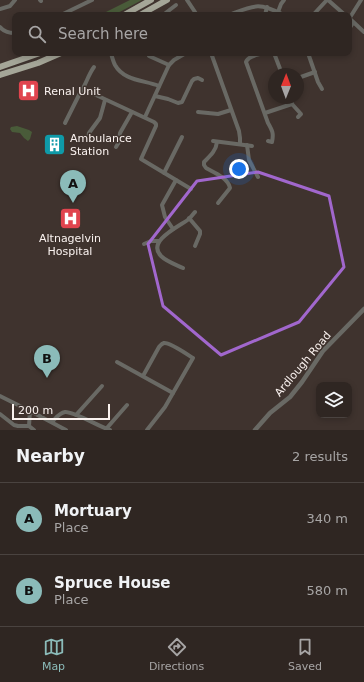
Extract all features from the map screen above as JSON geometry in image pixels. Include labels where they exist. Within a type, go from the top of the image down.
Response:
[{"type":"highway","points":[[129,12],[151,0]]},
{"type":"highway","points":[[146,12],[168,0]]},
{"type":"highway","points":[[0,67],[31,56]]},
{"type":"highway","points":[[0,75],[36,64],[54,56]]},
{"type":"street","points":[[0,9],[10,6],[15,0]]},
{"type":"street","points":[[66,12],[83,2],[92,0]]},
{"type":"street","points":[[187,0],[195,12]]},
{"type":"street","points":[[237,12],[252,6],[260,6],[278,12],[284,0]]},
{"type":"street","points":[[317,12],[328,0],[342,12]]},
{"type":"street","points":[[352,14],[361,0]]},
{"type":"street","points":[[168,12],[176,5]]},
{"type":"street","points":[[266,12],[267,8]]},
{"type":"street","points":[[353,23],[364,32]]},
{"type":"street","points":[[0,27],[6,32],[12,33]]},
{"type":"street","points":[[112,56],[114,64],[127,76],[132,79],[159,86]]},
{"type":"street","points":[[149,56],[169,65]]},
{"type":"street","points":[[145,117],[169,65],[181,56]]},
{"type":"street","points":[[212,56],[239,134],[240,144]]},
{"type":"street","points":[[254,56],[248,58],[246,62],[274,136],[272,142],[268,141]]},
{"type":"street","points":[[275,56],[280,68]]},
{"type":"street","points":[[309,56],[322,89]]},
{"type":"street","points":[[65,123],[94,67]]},
{"type":"street","points":[[304,76],[315,72]]},
{"type":"street","points":[[155,96],[178,103],[182,102],[192,81],[198,78],[202,80]]},
{"type":"street","points":[[83,89],[154,122],[156,126],[141,159],[192,189]]},
{"type":"street","points":[[88,138],[100,118],[105,100]]},
{"type":"street","points":[[265,113],[292,104],[301,114],[298,117]]},
{"type":"street","points":[[201,111],[210,114],[218,114],[231,110]]},
{"type":"street","points":[[116,148],[119,142],[120,133],[132,112]]},
{"type":"street","points":[[164,173],[182,137]]},
{"type":"street","points":[[218,203],[230,186],[228,181],[206,168],[204,165],[204,162],[212,155],[216,147],[215,142],[250,146],[249,160],[258,178]]},
{"type":"street","points":[[173,229],[165,218],[162,205],[176,180]]},
{"type":"street","points":[[183,268],[163,258],[159,254],[159,241],[195,212]]},
{"type":"street","points":[[189,218],[200,231],[195,246]]},
{"type":"street","points":[[144,244],[151,241],[159,241]]},
{"type":"street","name":"Ardlough Road","points":[[255,430],[270,413],[290,397],[323,351],[364,309]]},
{"type":"street","points":[[143,376],[161,344],[166,343],[193,358],[165,408],[147,430]]},
{"type":"street","points":[[117,362],[173,393]]},
{"type":"street","points":[[76,415],[102,386]]},
{"type":"street","points":[[0,396],[66,430]]},
{"type":"street","points":[[52,422],[59,414],[66,412],[108,430],[127,405]]},
{"type":"street","points":[[29,426],[30,411]]},
{"type":"street","points":[[0,414],[14,425],[29,426],[34,430]]},
{"type":"highlighted area","points":[[258,172],[329,196],[344,267],[299,322],[221,355],[163,306],[148,244],[197,181]]},
{"type":"green space","points":[[130,0],[142,0],[120,12],[106,12]]},
{"type":"green space","points":[[17,126],[32,132],[28,141],[20,133],[12,132],[10,129],[11,127]]},
{"type":"place","name":"Renal Unit","points":[[28,91]]},
{"type":"place","name":"Ambulance Station","points":[[55,144]]},
{"type":"place","name":"Mortuary","points":[[73,203]]},
{"type":"place","name":"Altnagelvin Hospital","points":[[70,218]]},
{"type":"place","name":"Spruce House","points":[[47,378]]}]
